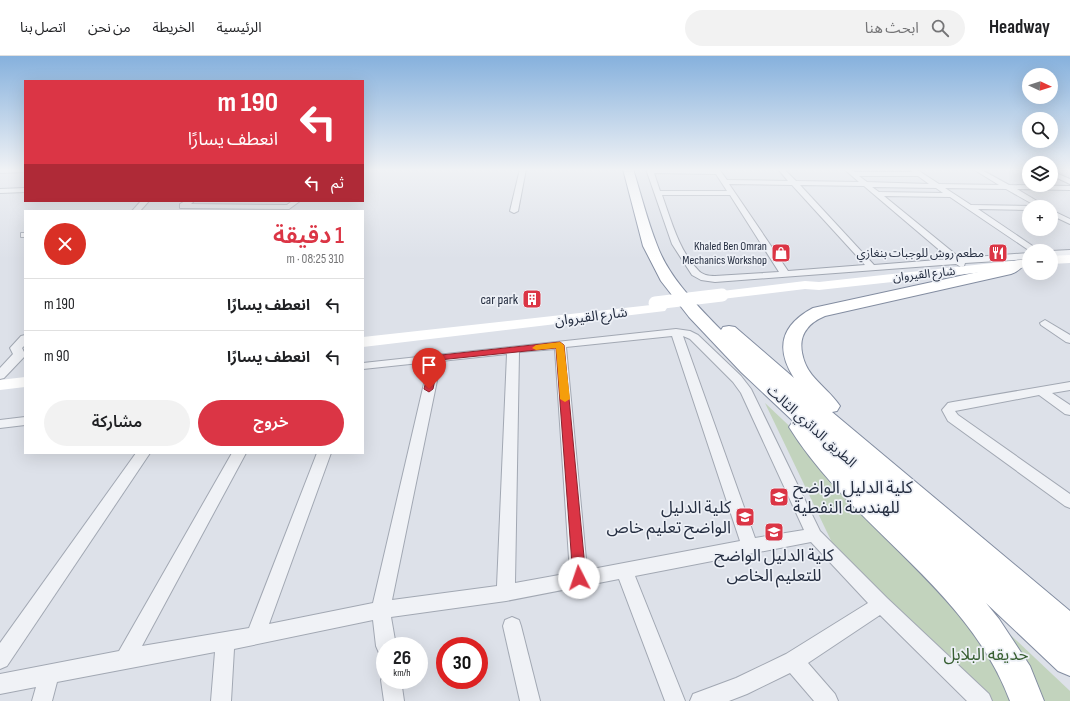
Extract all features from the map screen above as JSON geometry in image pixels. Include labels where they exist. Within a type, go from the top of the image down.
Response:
[{"type":"highway","name":"الطريق الدائري الثالث","points":[[636,199],[645,233],[655,257],[669,281],[711,331],[787,404],[1070,660]]},
{"type":"highway","name":"الطريق الدائري الثالث","points":[[653,199],[663,246],[677,271],[709,311],[764,364],[1070,631]]},
{"type":"highway","points":[[846,436],[831,409],[803,376],[794,360],[792,341],[795,331],[802,322],[819,312],[1006,271],[1022,263]]},
{"type":"highway","points":[[787,404],[801,429],[833,470],[949,582],[975,612],[1018,678],[1027,701]]},
{"type":"main road","points":[[1058,260],[1070,259]]},
{"type":"main road","name":"شارع القيروان","points":[[364,342],[724,297],[810,289],[819,286],[962,265],[1022,261]]},
{"type":"main road","name":"شارع القيروان","points":[[364,337],[658,305]]},
{"type":"main road","points":[[0,378],[24,376]]},
{"type":"main road","points":[[0,385],[24,382]]},
{"type":"street","points":[[514,210],[516,199]]},
{"type":"street","points":[[660,199],[676,244],[695,274],[704,278],[715,279],[871,267],[962,265]]},
{"type":"street","points":[[737,199],[785,274]]},
{"type":"street","points":[[809,199],[871,267]]},
{"type":"street","points":[[884,199],[962,265]]},
{"type":"street","points":[[957,199],[1025,244]]},
{"type":"street","points":[[137,210],[144,202]]},
{"type":"street","points":[[189,202],[183,206],[289,207],[295,202]]},
{"type":"street","points":[[969,207],[1022,208]]},
{"type":"street","points":[[1058,216],[1070,222]]},
{"type":"street","points":[[1058,254],[1070,253]]},
{"type":"street","points":[[1045,323],[1070,340]]},
{"type":"street","points":[[676,332],[750,546]]},
{"type":"street","points":[[364,366],[676,332],[686,333],[694,337],[737,379],[747,392],[814,535],[881,604],[982,701]]},
{"type":"street","points":[[0,375],[18,357],[19,354],[16,348],[24,339]]},
{"type":"street","points":[[560,345],[579,578]]},
{"type":"street","points":[[506,593],[513,350]]},
{"type":"street","points":[[385,637],[381,610],[436,358]]},
{"type":"street","points":[[1070,386],[953,406],[948,410],[953,418],[1070,502]]},
{"type":"street","points":[[1041,391],[1070,411]]},
{"type":"street","points":[[0,424],[24,421]]},
{"type":"street","points":[[0,659],[142,454]]},
{"type":"street","points":[[125,659],[238,454]]},
{"type":"street","points":[[255,636],[324,454]]},
{"type":"street","points":[[0,684],[125,659],[255,636],[381,610],[506,593],[579,578],[814,535]]},
{"type":"street","points":[[624,570],[676,701]]},
{"type":"street","points":[[700,701],[740,688],[793,661],[881,604]]},
{"type":"street","points":[[512,626],[530,701]]},
{"type":"street","points":[[221,701],[225,641]]},
{"type":"street","points":[[793,661],[828,701]]},
{"type":"street","points":[[42,701],[49,675]]},
{"type":"street","points":[[392,689],[394,701]]},
{"type":"green space","name":"حديقه البلابل","points":[[765,403],[1070,691],[1070,701],[991,701],[838,555]]},
{"type":"slow traffic","points":[[536,348],[560,345],[565,399]]},
{"type":"place","name":"Khaled Ben Omran Mechanics Workshop","points":[[781,253]]},
{"type":"place","name":"مطعم روش للوجبات بنغازي","points":[[998,253]]},
{"type":"place","name":"car park","points":[[532,299]]},
{"type":"place","name":"كلية الدليل الواضح للهندسة النفطية","points":[[779,497]]},
{"type":"place","name":"كلية الدليل الواضح تعليم خاص","points":[[745,517]]},
{"type":"place","name":"كلية الدليل الواضح للتعليم الخاص","points":[[774,532]]},
{"type":"route","points":[[429,389],[436,358],[560,345],[569,440],[579,578]]}]
